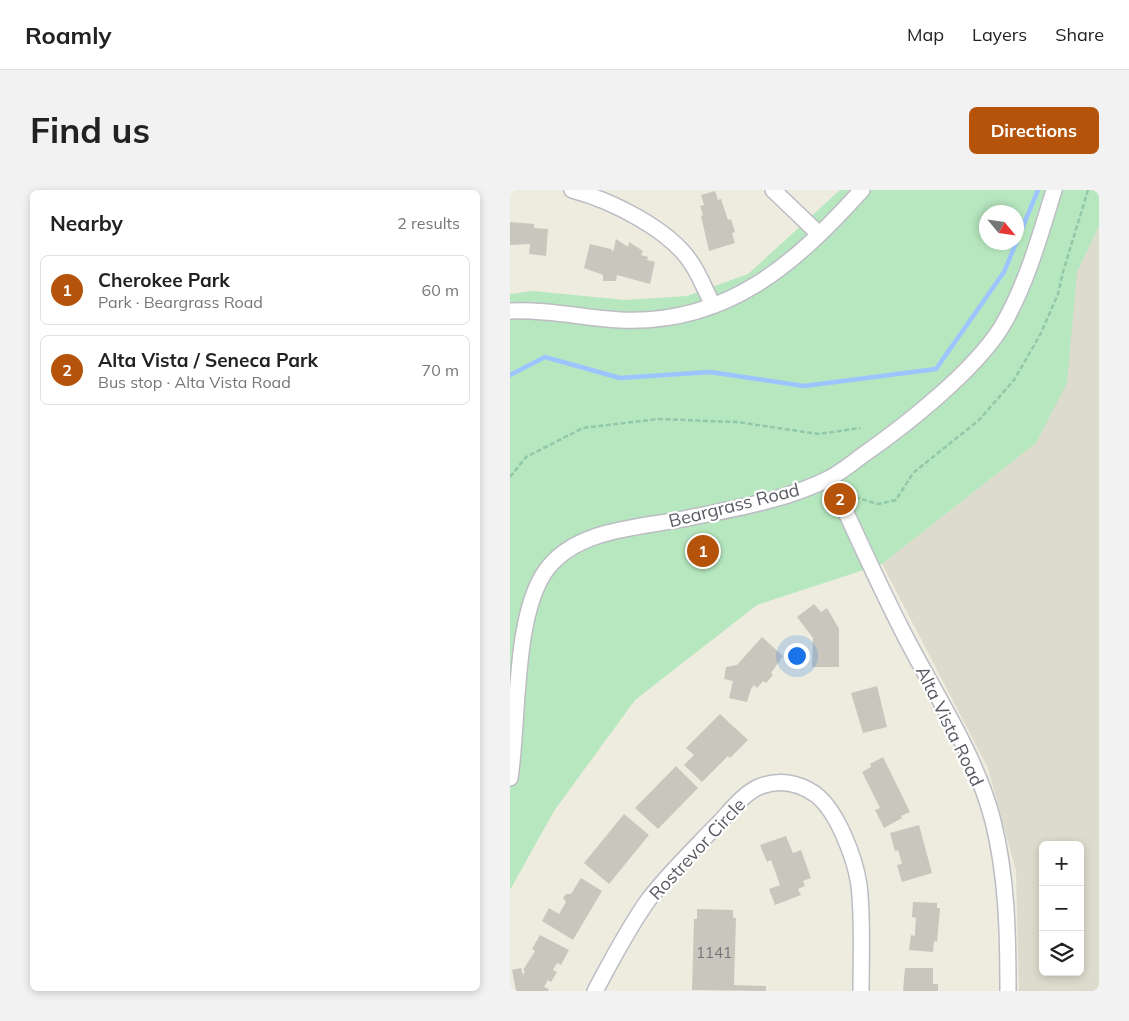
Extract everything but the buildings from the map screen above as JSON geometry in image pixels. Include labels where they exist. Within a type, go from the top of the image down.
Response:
[{"type":"street","points":[[572,190],[609,202],[642,220],[674,244],[692,264],[713,305]]},
{"type":"street","points":[[774,190],[819,234]]},
{"type":"street","points":[[510,311],[528,310],[620,320],[682,314],[713,305],[759,284],[785,266],[862,190]]},
{"type":"street","name":"Beargrass Road","points":[[510,778],[523,639],[530,608],[541,578],[562,553],[589,538],[771,500],[830,478],[912,418],[968,367],[989,344],[1001,327],[1019,291],[1054,190]]},
{"type":"street","name":"Alta Vista Road","points":[[830,478],[888,601],[965,749],[982,787],[993,821],[1002,868],[1006,906],[1008,991]]},
{"type":"street","name":"Rostrevor Circle","points":[[595,991],[628,930],[649,899],[673,871],[740,801],[759,787],[780,782],[803,786],[823,800],[832,813],[846,842],[858,884],[861,991]]},
{"type":"path","points":[[851,496],[878,504],[896,500],[913,473],[979,420],[1014,380],[1040,335],[1058,294],[1088,190]]},
{"type":"path","points":[[510,477],[526,457],[583,428],[658,418],[737,422],[819,434],[860,428]]},
{"type":"shaded area","points":[[1099,226],[1099,991],[1019,991],[1016,871],[988,768],[882,564],[1036,443],[1077,272]]},
{"type":"green space","points":[[840,190],[1099,190],[1099,226],[1077,272],[1067,383],[1036,443],[882,564],[757,605],[635,700],[554,811],[510,890],[510,294],[533,291],[625,300],[687,296],[748,274]]},
{"type":"waterway","points":[[510,375],[545,357],[620,378],[710,372],[804,386],[936,369],[1004,272],[1038,190]]},
{"type":"place","name":"Alta Vista / Seneca Park","points":[[840,499]]},
{"type":"place","name":"Cherokee Park","points":[[703,551]]}]
